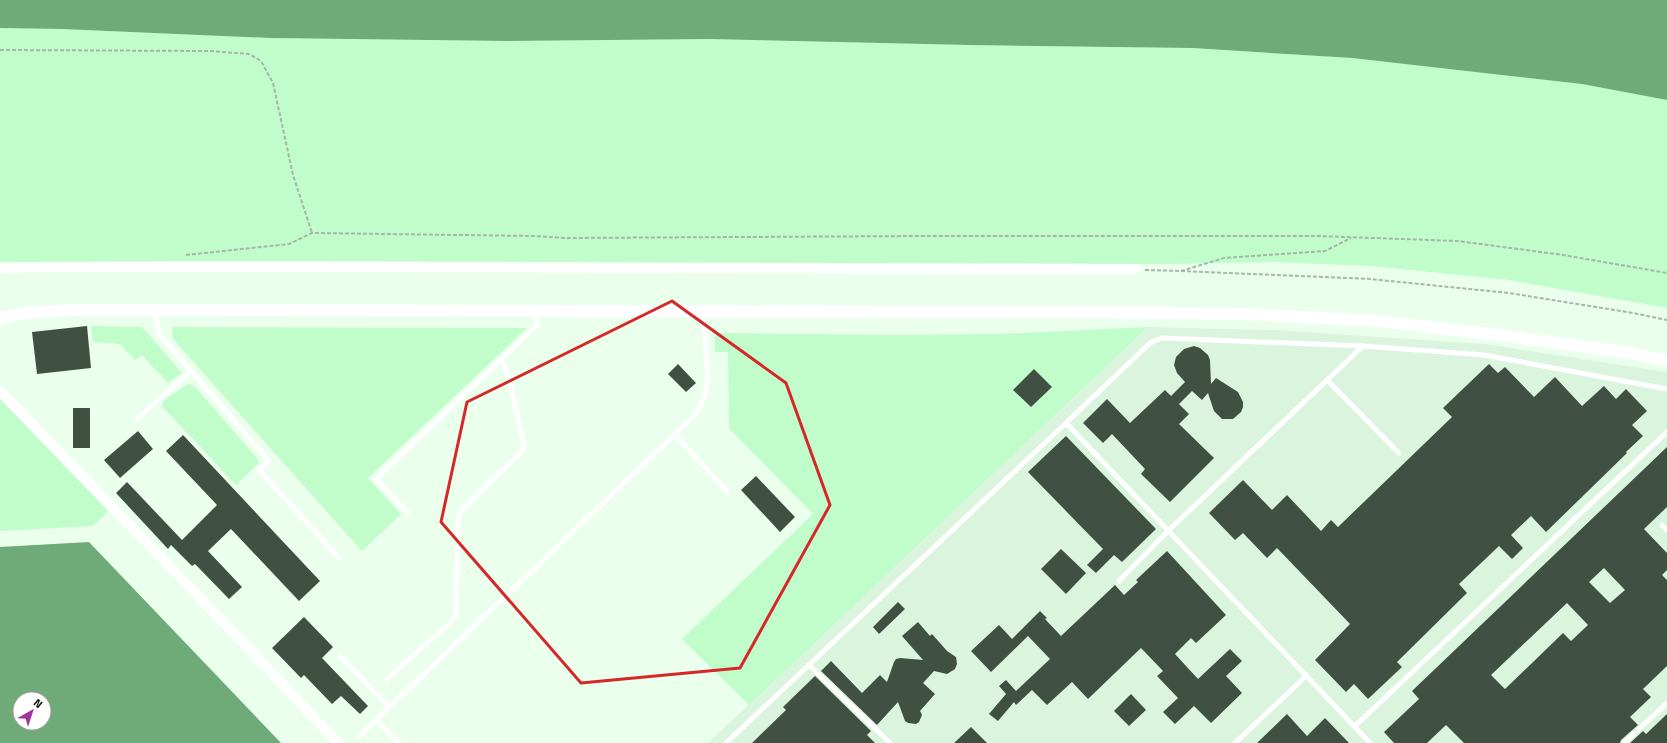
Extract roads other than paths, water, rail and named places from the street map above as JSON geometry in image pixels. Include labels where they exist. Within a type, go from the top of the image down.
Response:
[{"type":"street","points":[[0,268],[1134,269]]},
{"type":"street","points":[[0,318],[47,311],[1079,312],[1246,314],[1378,321],[1506,336],[1617,351],[1667,360]]},
{"type":"street","points":[[0,391],[338,743]]},
{"type":"lane","points":[[155,311],[159,334],[269,461],[259,470],[339,558]]},
{"type":"lane","points":[[408,513],[376,479],[537,325],[537,311]]},
{"type":"lane","points":[[358,737],[695,416],[704,399],[708,380],[703,312]]},
{"type":"lane","points":[[726,743],[1150,343],[1162,338],[1363,346],[1484,355],[1667,389]]},
{"type":"lane","points":[[1119,580],[1169,530],[1363,346]]},
{"type":"lane","points":[[388,679],[456,616],[458,518],[460,511],[522,451],[524,444],[507,372],[501,360]]},
{"type":"lane","points":[[137,419],[192,371]]},
{"type":"lane","points":[[1327,380],[1400,453]]},
{"type":"lane","points":[[1066,423],[1370,743]]},
{"type":"lane","points":[[1355,726],[1667,432]]},
{"type":"lane","points":[[675,435],[728,492]]},
{"type":"lane","points":[[1662,525],[1667,530]]},
{"type":"lane","points":[[340,656],[389,707]]},
{"type":"lane","points":[[810,665],[890,743]]},
{"type":"lane","points":[[1235,743],[1306,676]]},
{"type":"lane","points":[[1624,743],[1667,703]]},
{"type":"lane","points":[[376,720],[399,743]]}]
